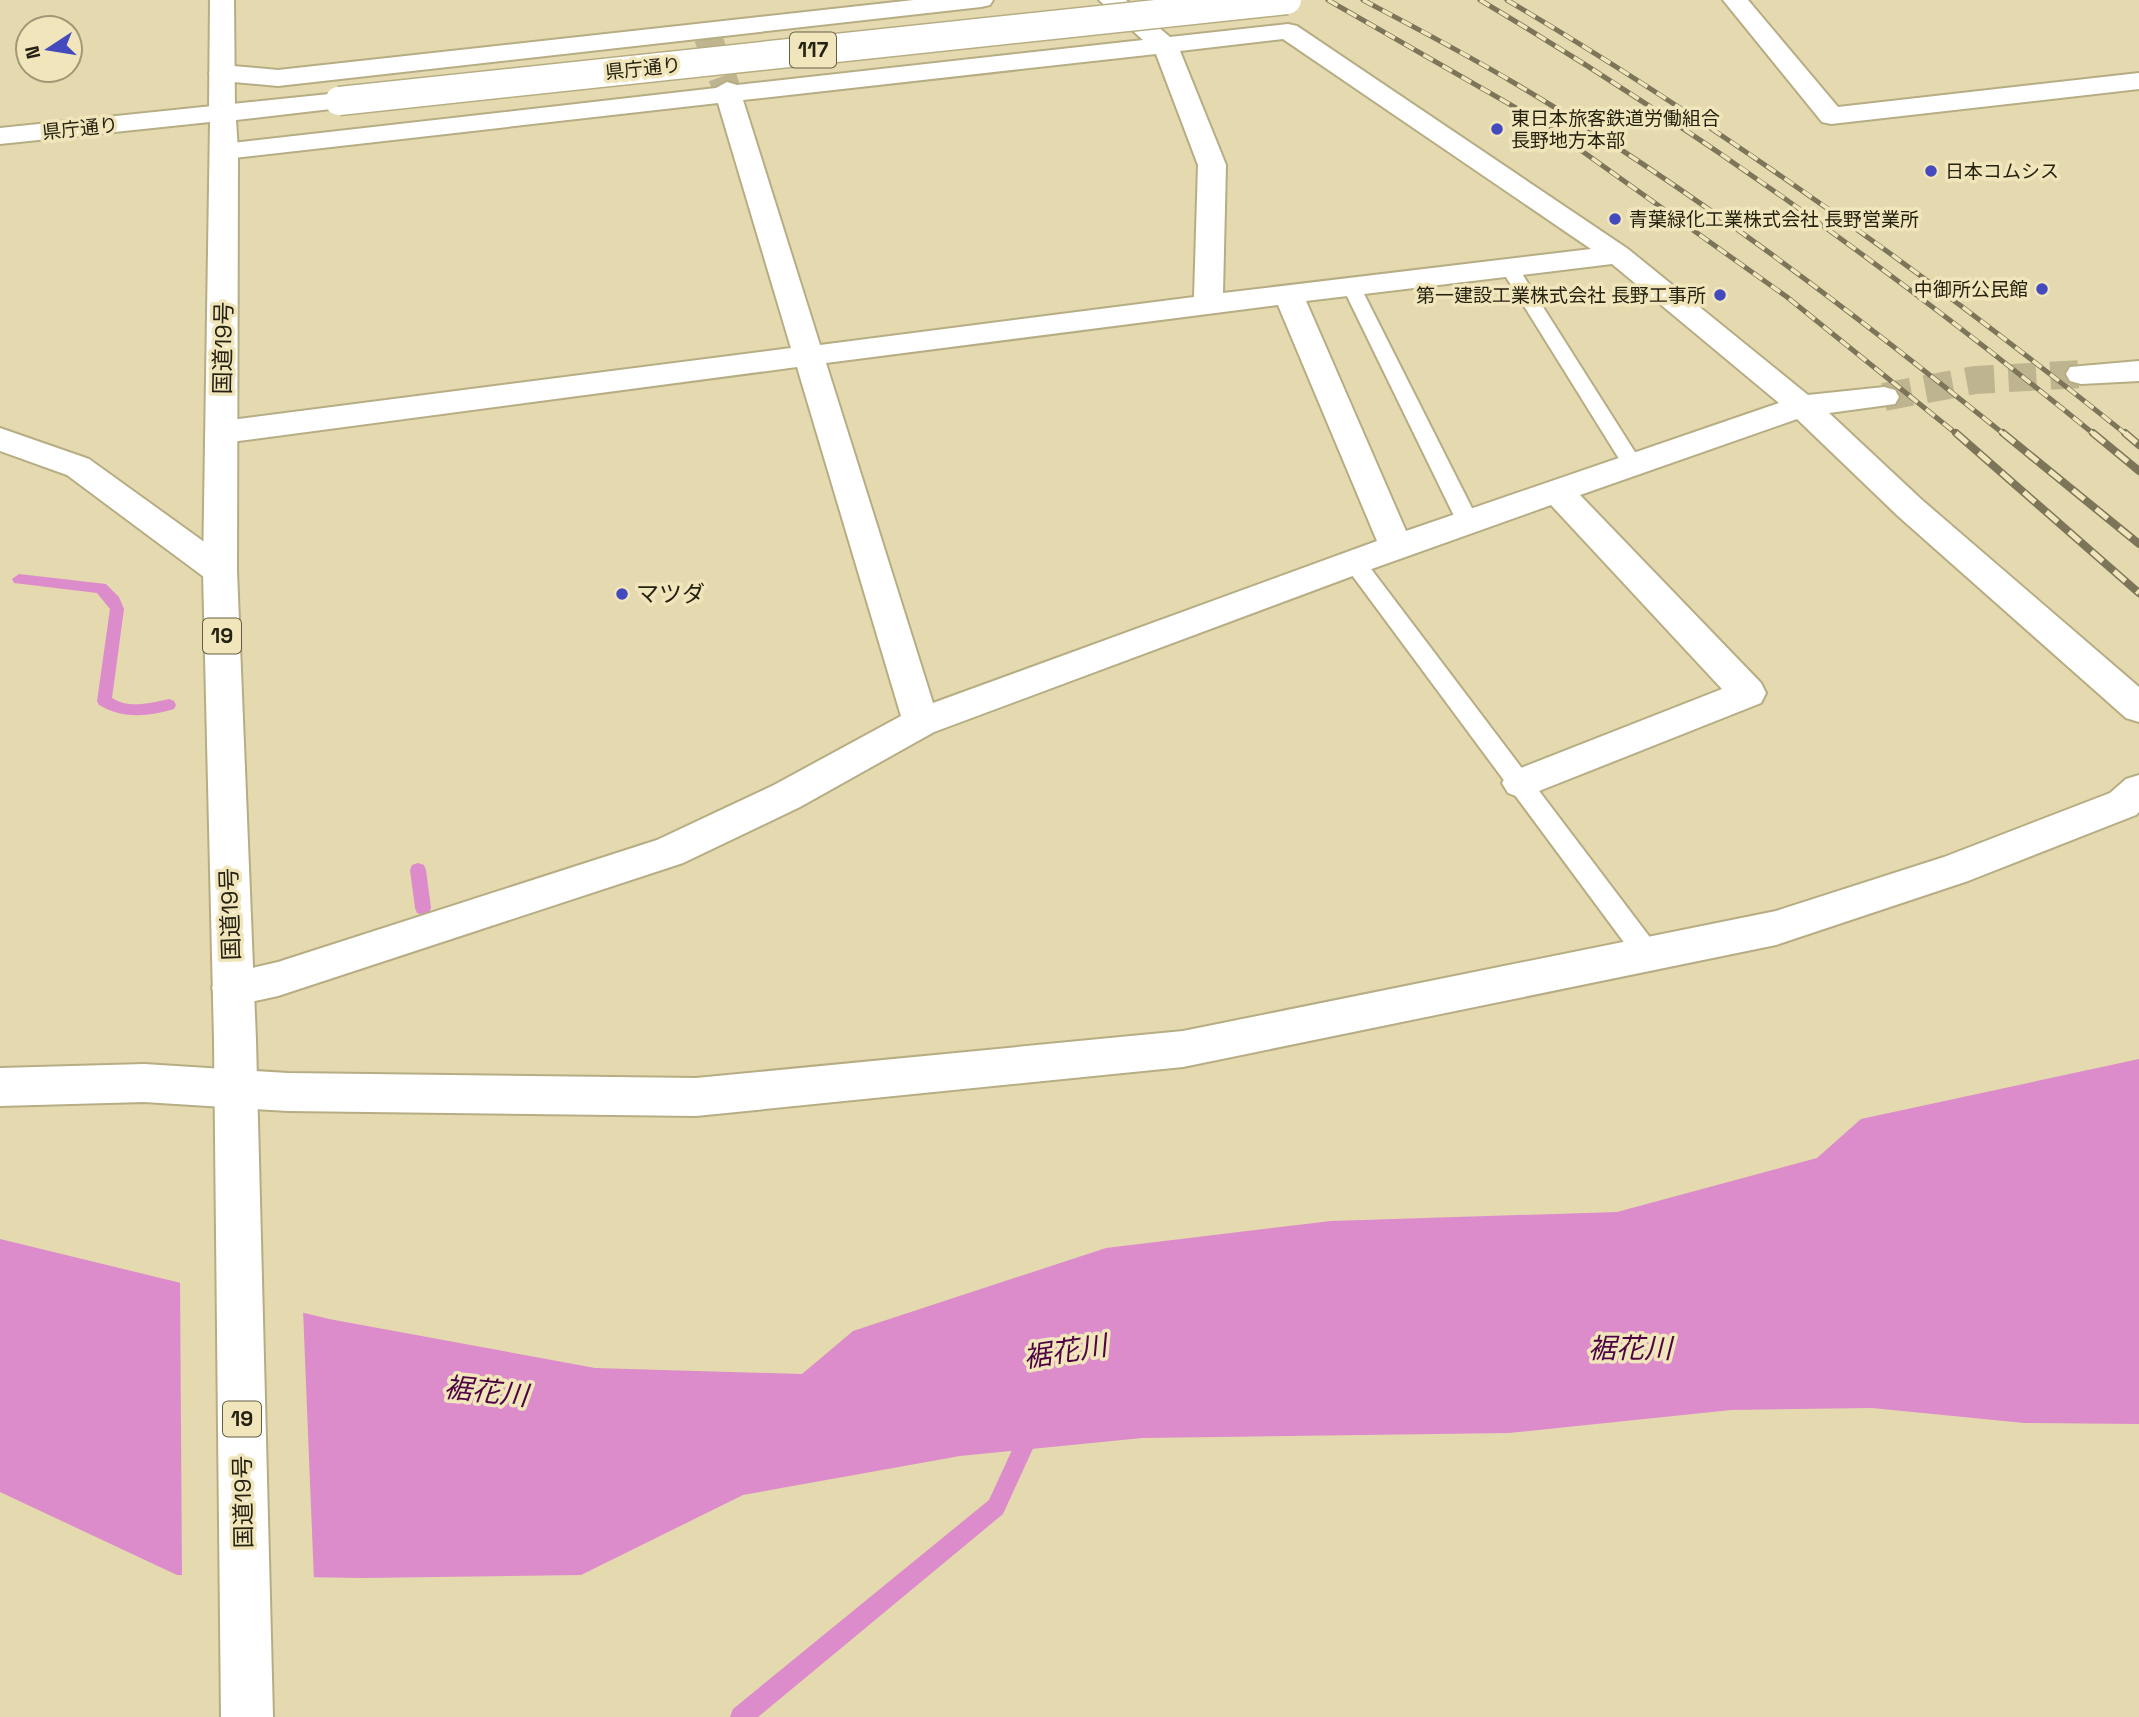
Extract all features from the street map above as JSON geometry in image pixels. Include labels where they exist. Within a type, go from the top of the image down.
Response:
[{"type":"main road","name":"国道19号","points":[[222,0],[222,112],[225,151],[220,571],[236,1103],[247,1717]]},
{"type":"main road","points":[[222,73],[278,78],[704,26],[981,0]]},
{"type":"main road","points":[[1111,0],[1166,45],[1212,165],[1208,304]]},
{"type":"main road","name":"県庁通り","points":[[0,136],[1287,0]]},
{"type":"main road","points":[[1735,0],[1831,116],[2139,81]]},
{"type":"main road","points":[[225,151],[728,92],[1288,31],[1618,255],[1802,406],[1910,508],[2139,708]]},
{"type":"main road","points":[[728,92],[921,722]]},
{"type":"main road","points":[[223,432],[1208,304],[1618,255]]},
{"type":"main road","points":[[1289,296],[1396,547]]},
{"type":"main road","points":[[2081,374],[2139,371]]},
{"type":"main road","points":[[232,988],[278,979],[670,852],[787,796],[921,722],[1354,562],[1802,406],[1884,397]]},
{"type":"main road","points":[[0,439],[78,467],[220,571]]},
{"type":"main road","points":[[1521,783],[1748,693],[1558,491]]},
{"type":"main road","points":[[0,1087],[132,1080],[236,1103],[288,1092],[696,1097],[987,1071],[1182,1049],[1776,928],[1954,870],[2123,804],[2139,790]]},
{"type":"lane","points":[[1510,269],[1633,465]]},
{"type":"lane","points":[[1352,288],[1468,522]]},
{"type":"lane","points":[[1354,562],[1649,956]]},
{"type":"water","name":"裾花川","points":[[2139,1059],[2139,1424],[2024,1423],[1872,1408],[1731,1410],[1509,1433],[1142,1438],[960,1456],[743,1495],[581,1575],[363,1578],[177,1575],[0,1492],[0,1239],[329,1319],[595,1368],[802,1374],[853,1331],[1106,1248],[1331,1221],[1617,1212],[1817,1158],[1861,1119]]},
{"type":"pier","points":[[180,1279],[303,1309],[314,1581],[182,1579]]},
{"type":"waterway","points":[[19,579],[101,588],[114,601],[117,609],[104,701],[127,710],[169,705]]},
{"type":"waterway","points":[[418,870],[423,908]]},
{"type":"waterway","points":[[741,1717],[996,1507],[1031,1431]]},
{"type":"tunnel","points":[[708,37],[727,90]]},
{"type":"tunnel","points":[[1884,397],[1975,380],[2081,374]]},
{"type":"railway","points":[[1328,0],[1544,124],[1787,297],[1958,435]]},
{"type":"railway","points":[[1363,0],[1497,73],[1643,164],[1828,296],[2005,435]]},
{"type":"railway","points":[[1480,0],[1640,100],[1796,206],[1947,318],[2095,435]]},
{"type":"railway","points":[[1507,0],[1668,100],[1824,206],[1977,318],[2127,435]]},
{"type":"railway","points":[[1956,433],[2139,593]]},
{"type":"railway","points":[[2003,433],[2139,544]]},
{"type":"railway","points":[[2093,433],[2139,471]]},
{"type":"railway","points":[[2125,433],[2139,445]]},
{"type":"place","name":"東日本旅客鉄道労働組合 長野地方本部","points":[[1497,129]]},
{"type":"place","name":"日本コムシス","points":[[1931,171]]},
{"type":"place","name":"青葉緑化工業株式会社 長野営業所","points":[[1615,219]]},
{"type":"place","name":"中御所公民館","points":[[2042,289]]},
{"type":"place","name":"第一建設工業株式会社 長野工事所","points":[[1720,295]]},
{"type":"place","name":"マツダ","points":[[622,594]]}]
